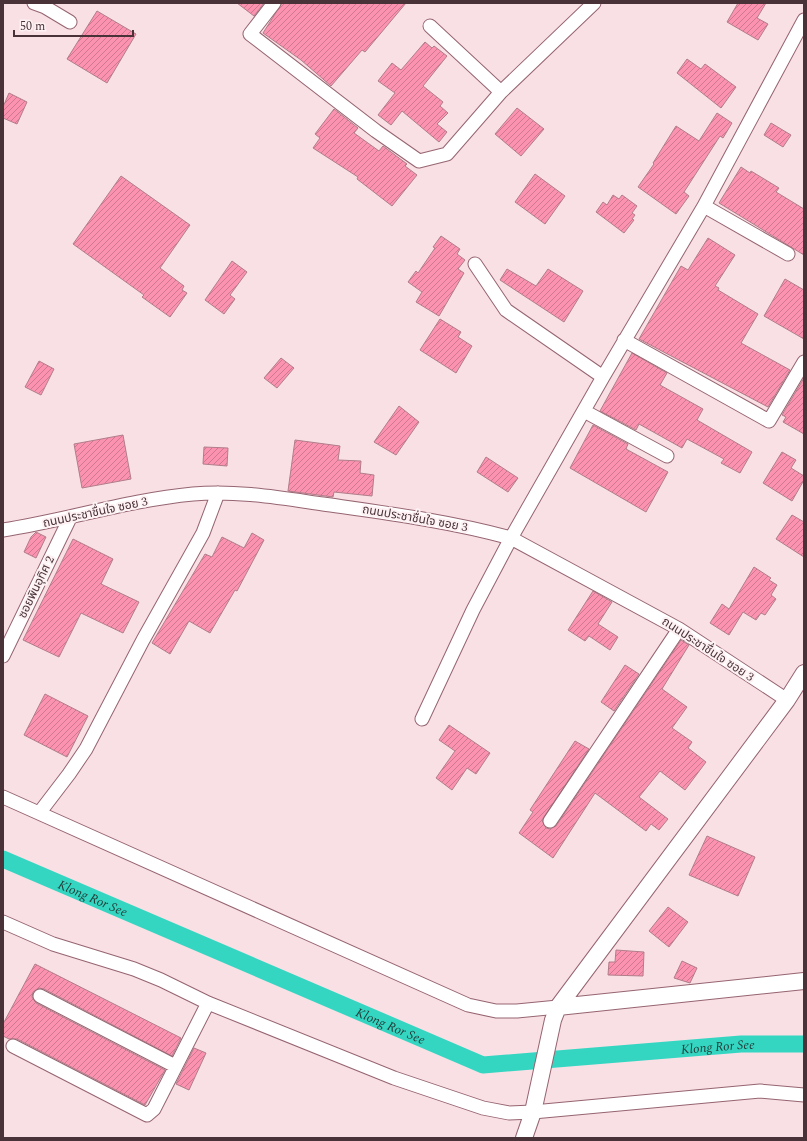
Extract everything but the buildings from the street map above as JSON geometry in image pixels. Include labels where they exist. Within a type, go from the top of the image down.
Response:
[{"type":"street","points":[[34,3],[45,7],[70,22]]},
{"type":"street","points":[[274,3],[250,34],[376,131],[419,161],[447,154],[500,92],[594,3]]},
{"type":"street","points":[[422,719],[474,610],[511,538],[624,340],[704,206],[804,20]]},
{"type":"street","points":[[430,26],[500,92]]},
{"type":"street","points":[[704,206],[788,254]]},
{"type":"street","points":[[475,264],[506,310],[603,377]]},
{"type":"street","points":[[624,340],[769,421],[804,362]]},
{"type":"street","points":[[584,411],[667,456]]},
{"type":"street","points":[[40,812],[70,774],[86,748],[142,640],[203,533],[218,494]]},
{"type":"street","name":"ถนนประชาชื่นใจ ซอย 3","points":[[3,530],[70,518],[94,511],[175,496],[218,494],[270,496],[392,513],[484,530],[511,538],[679,629],[787,700]]},
{"type":"street","name":"ซอยพินอุทิศ 2","points":[[3,656],[70,518]]},
{"type":"street","points":[[550,820],[679,629]]},
{"type":"street","points":[[524,1138],[534,1107],[555,1013],[787,700],[804,674]]},
{"type":"street","points":[[3,797],[40,812],[468,1005],[496,1011],[555,1013],[804,981]]},
{"type":"street","points":[[3,922],[53,944],[134,969],[161,980],[208,1003],[394,1078],[483,1108],[509,1113],[534,1107],[760,1092],[804,1095]]},
{"type":"street","points":[[40,996],[175,1066]]},
{"type":"street","points":[[13,1046],[144,1115],[150,1114],[154,1109],[208,1003]]},
{"type":"waterway","name":"Klong Ror See","points":[[3,859],[483,1065],[741,1044],[804,1044]]}]
